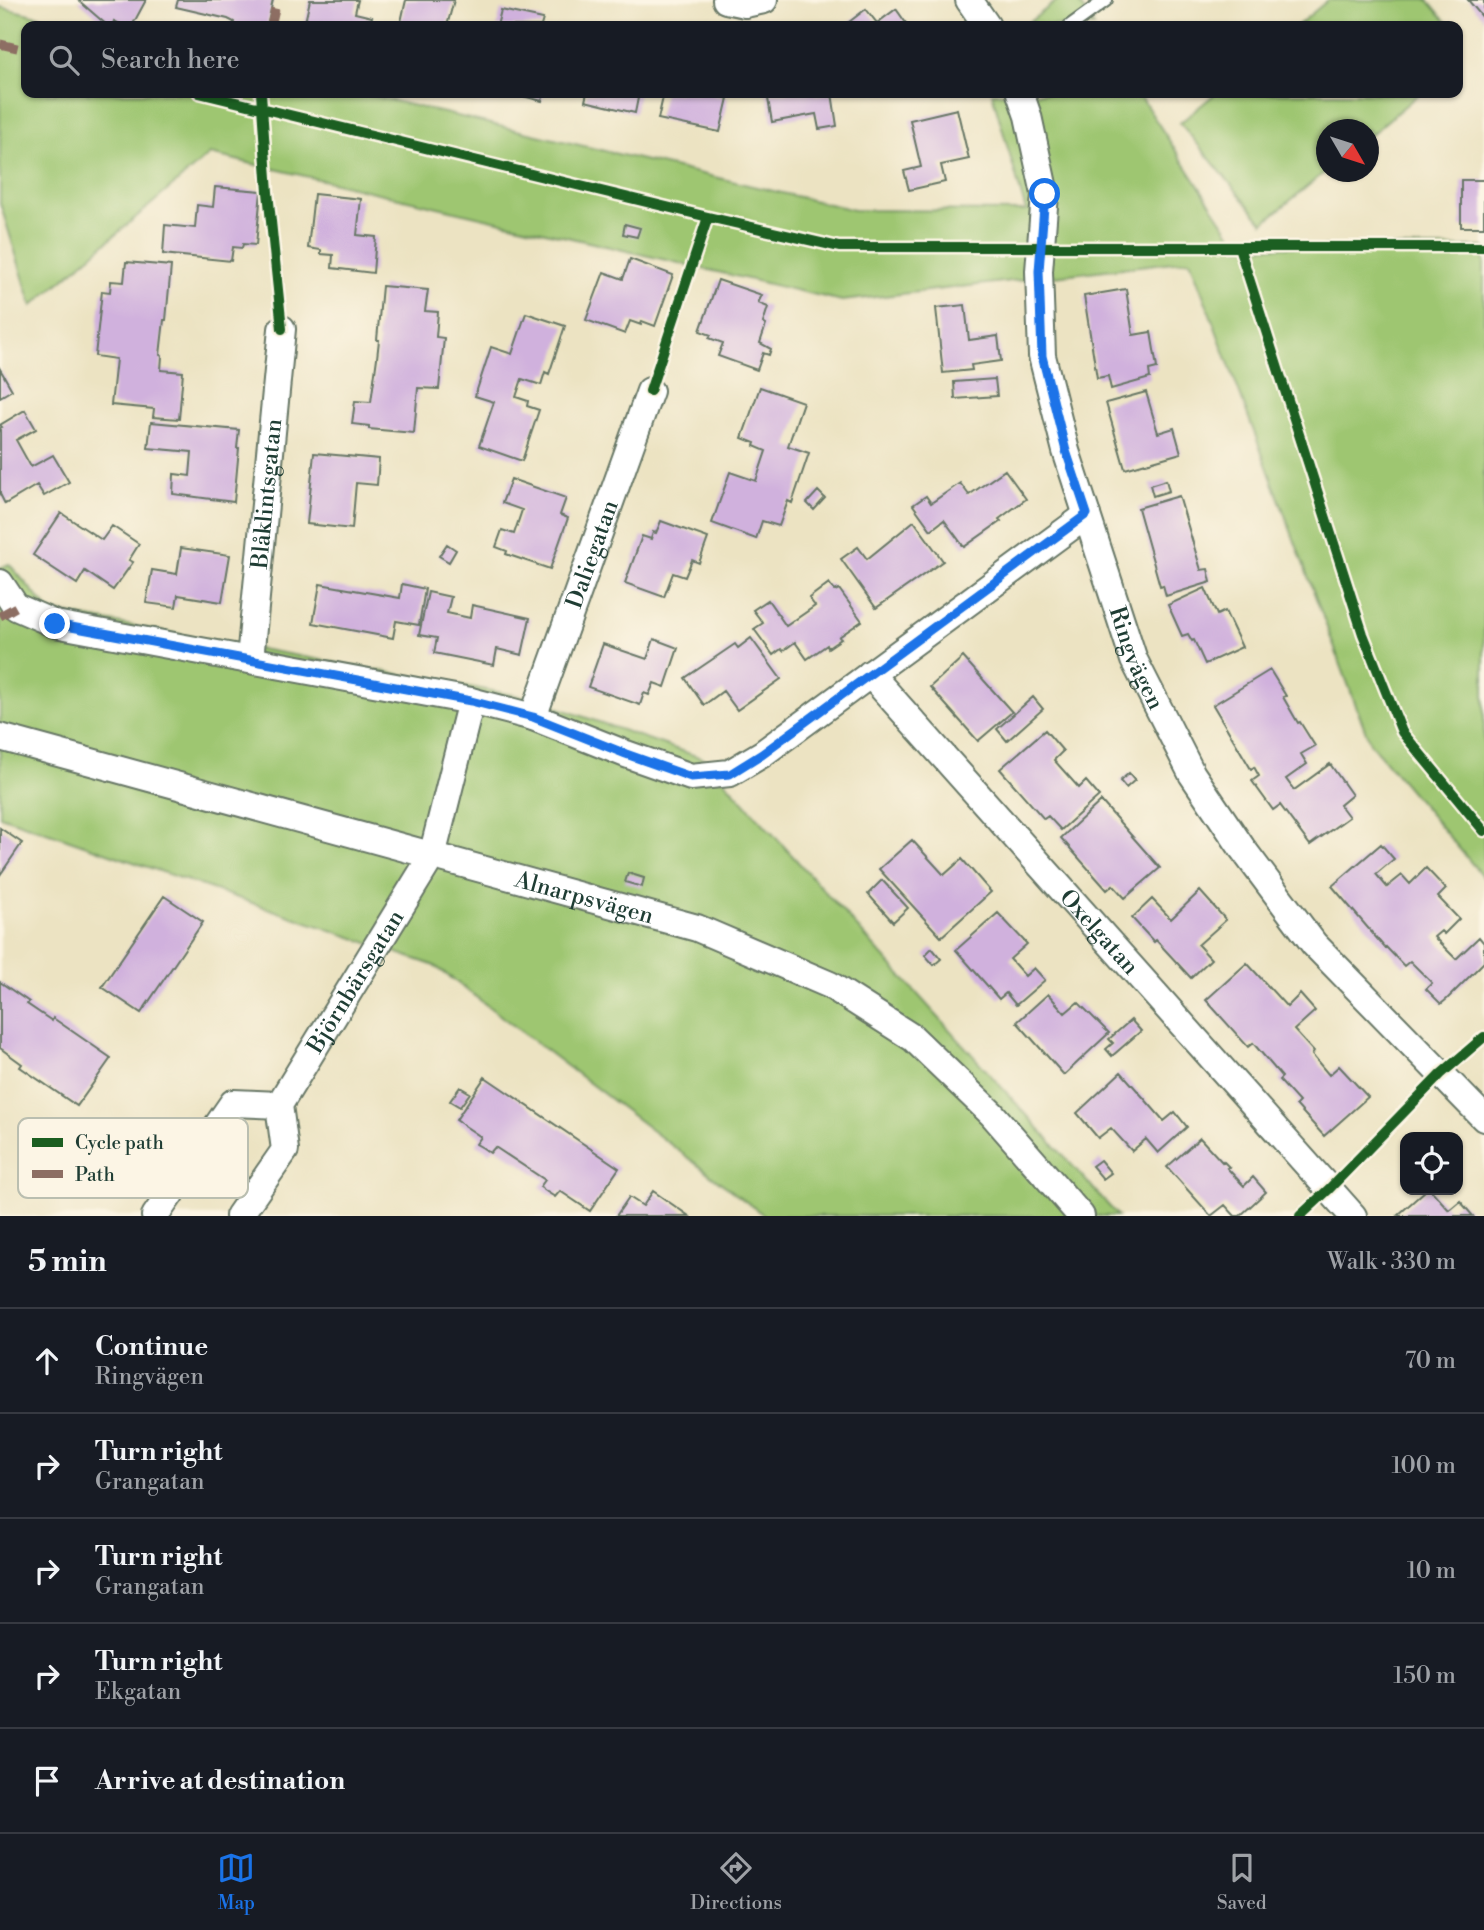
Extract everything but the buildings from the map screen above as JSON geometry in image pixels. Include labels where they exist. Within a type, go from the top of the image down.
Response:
[{"type":"street","points":[[726,0],[744,4],[764,0]]},
{"type":"street","points":[[969,0],[984,21]]},
{"type":"street","name":"Ringvägen","points":[[1022,98],[1045,194],[1039,271],[1042,356],[1066,451],[1134,660],[1192,774],[1242,848],[1314,944],[1484,1118]]},
{"type":"street","name":"Blåklintsgatan","points":[[250,659],[282,329]]},
{"type":"street","name":"Daliegatan","points":[[533,717],[650,391]]},
{"type":"street","points":[[0,583],[16,607],[55,624],[471,701],[533,717],[691,777],[730,774],[762,754],[1087,514]]},
{"type":"street","name":"Oxelgatan","points":[[870,674],[1353,1216]]},
{"type":"street","name":"Björnbärsgatan","points":[[279,1105],[432,856],[471,701]]},
{"type":"street","name":"Alnarpsvägen","points":[[0,737],[697,928],[830,985],[913,1038],[992,1114],[1081,1216]]},
{"type":"street","points":[[223,1118],[233,1103],[279,1105],[285,1150],[239,1216]]},
{"type":"street","points":[[155,1216],[167,1198]]},
{"type":"lane","points":[[1077,21],[1106,0]]},
{"type":"green space","points":[[1058,0],[1077,0],[1091,21],[1031,21]]},
{"type":"green space","points":[[1328,0],[1428,0],[1446,21],[1303,21]]},
{"type":"green space","points":[[0,7],[59,21],[21,21],[21,98],[381,98],[854,210],[1026,211],[993,98],[1141,98],[1239,247],[1484,247],[1484,878],[1370,743],[1190,260],[842,301],[210,154],[32,306],[0,203]]},
{"type":"green space","points":[[1210,98],[1414,98],[1379,128],[1379,119],[1316,119],[1316,179],[1263,223],[1180,123]]},
{"type":"green space","points":[[9,564],[50,611],[530,698],[705,759],[1118,1216],[765,1216],[435,966],[0,816],[0,568]]},
{"type":"marked path","points":[[272,21],[277,0]]},
{"type":"marked path","points":[[0,44],[21,49]]},
{"type":"marked path","points":[[0,616],[16,607]]},
{"type":"cycle path","points":[[220,98],[839,247],[1239,247]]},
{"type":"cycle path","points":[[261,98],[282,329]]},
{"type":"cycle path","points":[[650,391],[708,217]]},
{"type":"cycle path","points":[[1484,247],[1239,247],[1363,634],[1402,732],[1484,831]]},
{"type":"cycle path","points":[[1300,1216],[1441,1074],[1484,1037]]},
{"type":"route","points":[[55,624],[471,701],[533,717],[691,777],[730,774],[762,754],[1087,514],[1066,451],[1042,356],[1039,271],[1045,194]]}]
